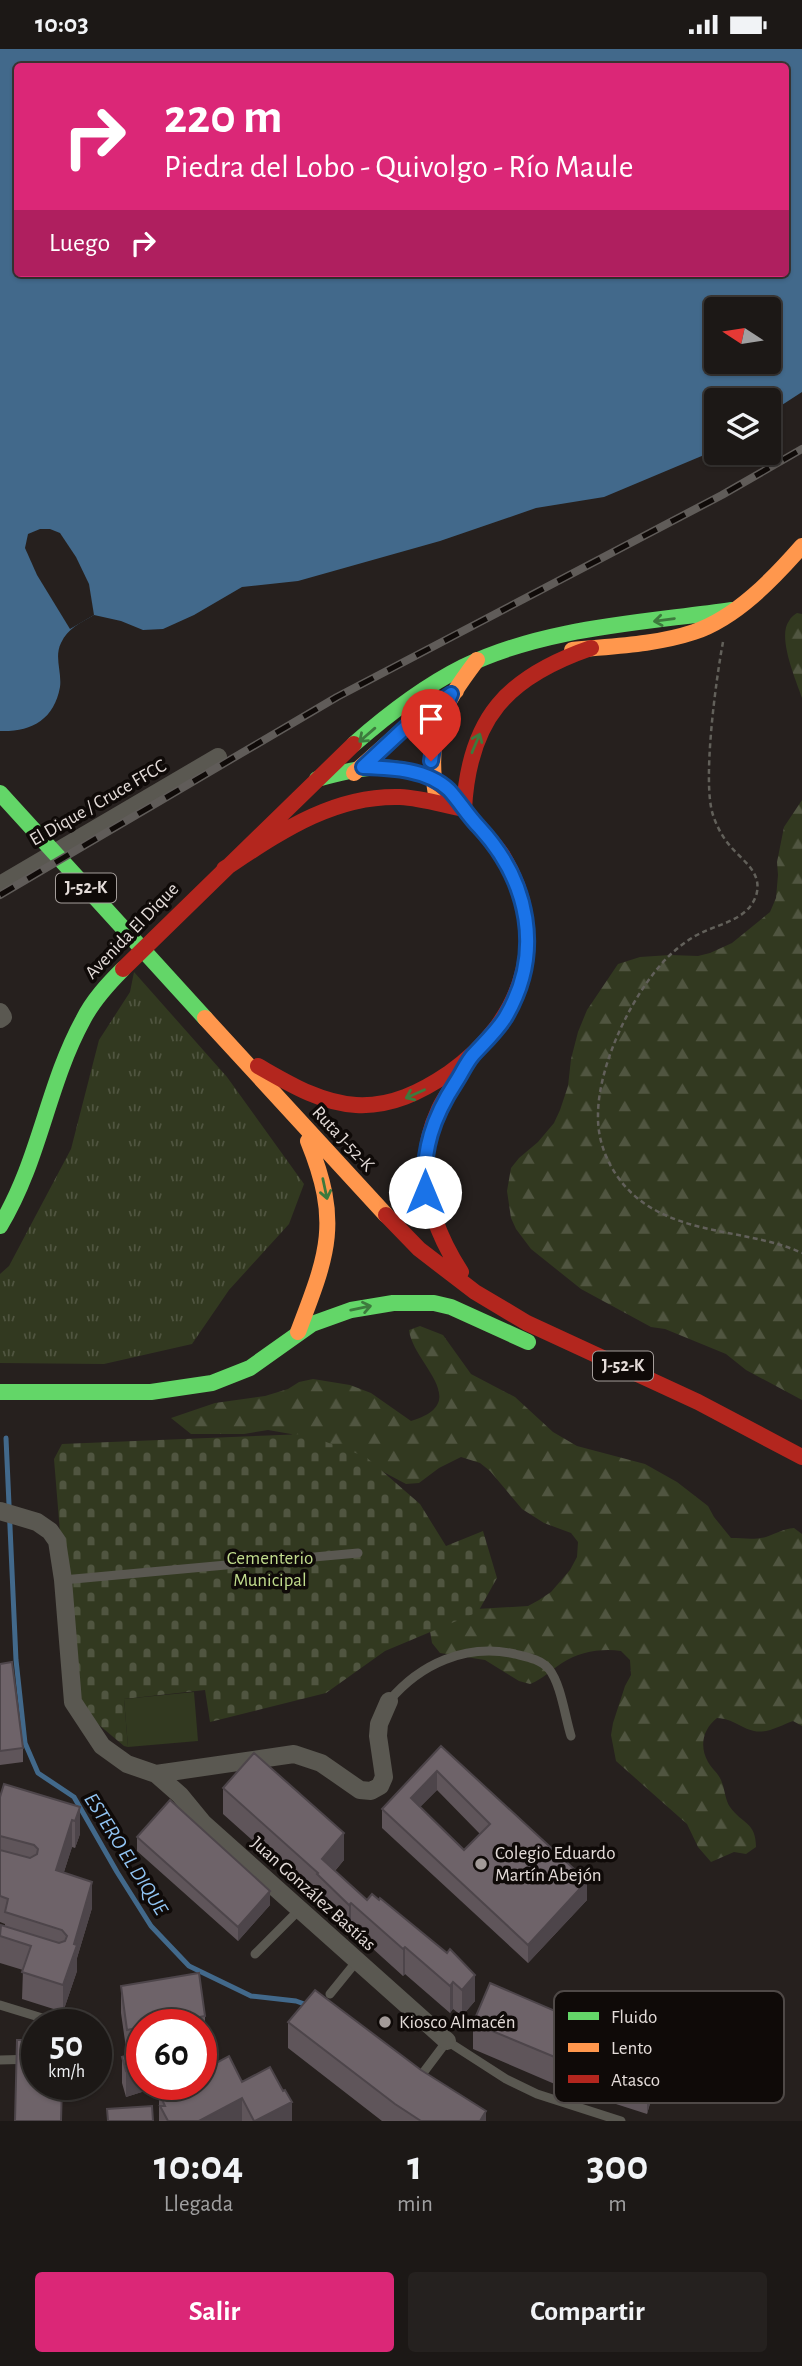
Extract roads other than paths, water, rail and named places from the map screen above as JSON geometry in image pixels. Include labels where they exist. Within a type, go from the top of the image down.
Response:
[{"type":"main road","points":[[284,814],[302,807],[363,767],[408,725],[481,676],[511,663],[545,654],[645,642],[698,631],[732,610],[769,580],[802,546]]},
{"type":"main road","name":"Avenida El Dique","points":[[0,1226],[23,1185],[68,1049],[93,1002],[105,986],[317,779],[396,709],[435,682],[503,650],[558,635],[732,610]]},
{"type":"main road","points":[[464,809],[465,781],[471,753],[499,703],[541,668],[592,648]]},
{"type":"main road","points":[[439,804],[432,778],[436,728],[451,694],[477,660]]},
{"type":"main road","points":[[240,1056],[322,1098],[362,1105],[388,1103],[421,1092],[471,1057],[494,1033],[513,1002],[525,966],[527,929],[513,873],[492,840],[449,791],[432,778],[410,771],[363,767],[317,779]]},
{"type":"main road","name":"Ruta J-52-K","points":[[0,793],[302,1125],[419,1249],[475,1292],[527,1323],[717,1412],[802,1457]]},
{"type":"main road","points":[[224,869],[295,823],[347,801],[384,797],[421,800],[464,809]]},
{"type":"main road","points":[[471,1057],[438,1111],[428,1142],[424,1175],[433,1224],[449,1254],[475,1292]]},
{"type":"main road","points":[[298,1332],[323,1266],[329,1228],[326,1192],[302,1125]]},
{"type":"main road","points":[[0,1392],[161,1392],[188,1389],[235,1376],[260,1363],[298,1332],[330,1317],[369,1306],[425,1302],[451,1307],[547,1351]]},
{"type":"main road","points":[[583,1367],[656,1394],[717,1412]]},
{"type":"street","name":"El Dique / Cruce FFCC","points":[[0,885],[218,757]]},
{"type":"street","name":"Juan González Bastías","points":[[0,1511],[37,1522],[50,1531],[59,1548],[73,1702],[102,1746],[127,1765],[156,1774],[180,1795],[203,1823],[446,2041]]},
{"type":"street","name":"Juan González Bastías","points":[[156,1774],[294,1754],[321,1763],[359,1790],[371,1791],[380,1786],[384,1777],[378,1736],[379,1724],[389,1701]]},
{"type":"lane","points":[[63,1580],[358,1553]]},
{"type":"lane","points":[[389,1701],[418,1673],[444,1659],[476,1651],[509,1653],[533,1658],[548,1668],[558,1685],[571,1736]]},
{"type":"lane","points":[[255,1954],[299,1910]]},
{"type":"lane","points":[[330,1994],[356,1962]]},
{"type":"lane","points":[[0,2005],[21,2011]]},
{"type":"lane","points":[[423,2073],[446,2041],[506,2079],[554,2099]]},
{"type":"lane","points":[[0,2060],[21,2059]]},
{"type":"lane","points":[[565,2103],[621,2121]]},
{"type":"water","points":[[0,49],[802,49],[802,392],[781,406],[781,388],[704,388],[704,455],[604,497],[536,508],[440,541],[298,581],[242,587],[194,615],[163,629],[143,630],[121,621],[94,615],[79,623],[61,643],[58,654],[60,687],[47,716],[22,729],[0,731]]},
{"type":"waterway","name":"ESTERO EL DIQUE","points":[[6,1438],[16,1660],[25,1743],[38,1773],[74,1797],[151,1926],[189,1966],[251,1996],[296,2001],[307,2005]]},
{"type":"railway","points":[[0,895],[337,697],[722,495],[802,449]]},
{"type":"place","name":"Colegio Eduardo Martín Abejón","points":[[481,1864]]},
{"type":"place","name":"Kiosco Almacén","points":[[385,2022]]},
{"type":"park label","name":"Cementerio Municipal","points":[[270,1569]]}]
